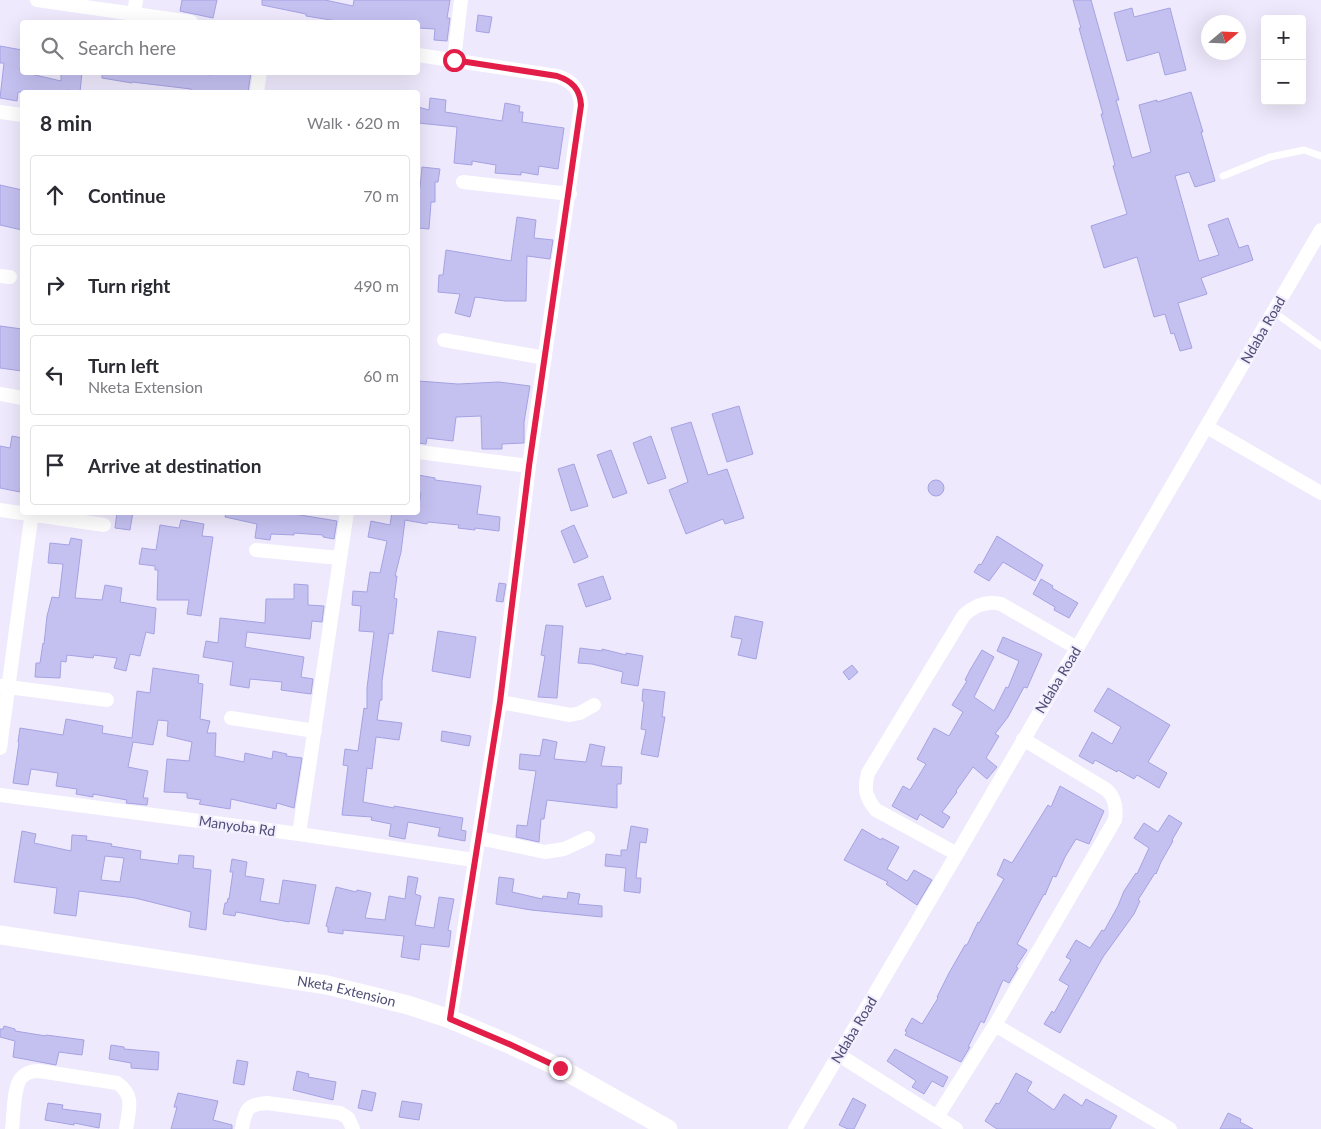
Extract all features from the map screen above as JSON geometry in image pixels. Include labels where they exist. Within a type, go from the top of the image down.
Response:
[{"type":"street","points":[[37,0],[178,20]]},
{"type":"street","points":[[134,14],[136,0]]},
{"type":"street","points":[[454,60],[461,0]]},
{"type":"street","points":[[420,55],[557,76],[566,79],[575,86],[581,105],[570,194],[529,466],[500,702],[450,1019]]},
{"type":"street","points":[[257,90],[260,75]]},
{"type":"street","points":[[0,112],[20,115]]},
{"type":"street","points":[[463,182],[570,194]]},
{"type":"street","name":"Ndaba Road","points":[[795,1129],[958,854],[1023,739],[1321,230]]},
{"type":"street","points":[[444,340],[545,358]]},
{"type":"street","points":[[0,394],[20,398]]},
{"type":"street","points":[[1207,427],[1321,494]]},
{"type":"street","points":[[420,452],[529,466]]},
{"type":"street","points":[[0,510],[20,512]]},
{"type":"street","points":[[0,748],[4,687],[32,515]]},
{"type":"street","points":[[44,515],[104,525]]},
{"type":"street","points":[[299,834],[346,515]]},
{"type":"street","points":[[256,550],[339,558]]},
{"type":"street","points":[[958,854],[876,810],[868,801],[865,791],[868,773],[964,615],[980,604],[994,602],[1001,604],[1077,648]]},
{"type":"street","points":[[4,687],[107,700]]},
{"type":"street","points":[[500,702],[570,715],[580,713],[594,705]]},
{"type":"street","points":[[232,718],[315,731]]},
{"type":"street","points":[[937,1117],[995,1025],[1115,820],[1116,813],[1113,799],[1107,790],[1023,739]]},
{"type":"street","name":"Manyoba Rd","points":[[0,795],[299,834],[474,860]]},
{"type":"street","points":[[479,838],[545,852],[564,849],[588,838]]},
{"type":"street","name":"Nketa Extension","points":[[0,934],[327,985],[408,1005],[450,1019],[560,1068],[668,1129]]},
{"type":"street","points":[[995,1025],[1170,1129]]},
{"type":"street","points":[[839,1055],[956,1129]]},
{"type":"street","points":[[12,1129],[17,1086],[22,1077],[30,1072],[39,1071],[117,1084],[125,1089],[130,1099],[126,1129]]},
{"type":"street","points":[[242,1129],[244,1116],[248,1108],[256,1104],[267,1103],[340,1113],[348,1118],[353,1129]]},
{"type":"lane","points":[[1223,176],[1270,157],[1304,150],[1321,156]]},
{"type":"lane","points":[[1274,312],[1321,346]]},
{"type":"building","points":[[182,0],[217,0],[213,18],[180,11]]},
{"type":"building","points":[[262,0],[325,0],[353,6],[354,0],[450,0],[447,18],[450,18],[447,41],[434,40],[435,29],[420,28],[420,20],[331,20],[262,5]]},
{"type":"building","points":[[1073,0],[1091,0],[1119,100],[1116,100],[1132,158],[1151,152],[1139,105],[1191,92],[1215,181],[1195,187],[1189,172],[1175,176],[1199,261],[1219,255],[1208,225],[1228,218],[1239,248],[1248,245],[1253,260],[1201,278],[1207,294],[1178,303],[1192,348],[1180,351],[1174,333],[1171,334],[1165,314],[1154,317],[1137,257],[1104,268],[1091,226],[1127,214],[1113,166],[1115,165],[1101,114],[1103,114]]},
{"type":"building","points":[[1132,8],[1134,17],[1170,8],[1186,70],[1165,75],[1159,52],[1127,61],[1114,13]]},
{"type":"building","points":[[478,15],[492,17],[489,33],[476,31]]},
{"type":"building","points":[[0,46],[20,50],[20,75],[35,75],[61,81],[61,75],[82,75],[80,90],[20,90],[17,101],[0,98],[4,63],[0,63]]},
{"type":"building","points":[[102,75],[251,75],[248,90],[191,90],[102,78]]},
{"type":"building","points":[[430,98],[446,100],[445,112],[502,121],[505,103],[520,106],[519,112],[523,112],[522,122],[564,128],[558,169],[539,166],[538,175],[521,172],[521,175],[495,173],[496,165],[472,161],[472,165],[454,163],[457,127],[420,123],[420,108],[429,110]]},
{"type":"building","points":[[422,167],[440,169],[438,182],[435,182],[435,202],[431,202],[429,229],[420,228]]},
{"type":"building","points":[[0,185],[20,190],[20,230],[0,225]]},
{"type":"building","points":[[517,217],[536,220],[534,238],[553,240],[550,259],[527,256],[526,301],[505,301],[475,297],[470,317],[455,313],[460,294],[438,292],[439,275],[443,275],[446,250],[511,261]]},
{"type":"building","points":[[0,326],[20,329],[20,371],[0,368]]},
{"type":"building","points":[[420,381],[458,384],[499,382],[530,386],[524,422],[524,443],[502,444],[502,449],[482,449],[481,416],[456,417],[453,441],[427,438],[426,444],[420,443]]},
{"type":"building","points":[[739,406],[753,454],[727,462],[712,414]]},
{"type":"building","points":[[691,422],[708,475],[727,469],[744,518],[725,524],[723,519],[686,534],[669,490],[688,482],[671,428]]},
{"type":"building","points":[[12,436],[20,438],[20,492],[0,488],[0,446],[10,448]]},
{"type":"building","points":[[651,436],[666,478],[648,484],[633,443]]},
{"type":"building","points":[[611,450],[627,493],[613,498],[597,455]]},
{"type":"building","points":[[574,464],[588,506],[571,511],[558,469]]},
{"type":"building","points":[[420,475],[435,478],[435,480],[481,486],[477,514],[500,517],[499,531],[475,528],[475,530],[458,528],[459,525],[428,522],[427,524],[405,520],[401,552],[395,576],[397,576],[394,598],[397,599],[393,634],[389,633],[382,681],[382,700],[380,700],[377,720],[402,723],[399,740],[376,737],[372,769],[367,768],[363,802],[463,818],[461,830],[466,831],[465,841],[438,836],[440,828],[408,822],[405,839],[389,836],[391,824],[371,820],[372,817],[342,815],[348,766],[343,765],[345,749],[358,751],[364,708],[367,709],[367,688],[374,632],[359,631],[361,606],[352,605],[353,591],[367,592],[370,572],[380,573],[387,541],[368,537],[371,521],[390,525],[392,515],[420,515]]},
{"type":"building","points":[[936,480],[942,482],[944,488],[942,494],[936,496],[930,494],[928,488],[930,482]]},
{"type":"building","points":[[117,515],[132,515],[130,530],[115,528]]},
{"type":"building","points":[[225,515],[300,515],[337,521],[334,539],[323,537],[323,535],[294,533],[294,535],[271,534],[270,540],[255,538],[257,524],[225,517]]},
{"type":"building","points":[[181,520],[204,524],[202,536],[213,537],[201,616],[187,614],[189,600],[157,600],[158,570],[155,570],[155,566],[139,564],[142,548],[156,550],[160,525],[179,528]]},
{"type":"building","points":[[574,525],[588,557],[574,563],[561,531]]},
{"type":"building","points":[[997,536],[1043,565],[1035,581],[1003,562],[989,581],[974,572],[979,564],[981,565]]},
{"type":"building","points":[[71,538],[82,540],[75,598],[102,600],[105,585],[122,588],[120,602],[156,608],[154,634],[146,632],[140,656],[130,654],[126,671],[114,668],[117,658],[94,655],[93,658],[67,655],[66,662],[61,661],[60,678],[35,677],[36,663],[40,663],[47,616],[52,597],[59,598],[63,564],[48,563],[50,543],[69,545]]},
{"type":"building","points":[[603,576],[611,599],[586,607],[578,584]]},
{"type":"building","points":[[1041,579],[1053,586],[1052,588],[1078,603],[1069,618],[1054,610],[1055,607],[1033,594]]},
{"type":"building","points":[[499,583],[506,584],[503,602],[496,601]]},
{"type":"building","points":[[294,584],[308,585],[308,605],[324,606],[322,622],[312,621],[310,639],[247,632],[245,647],[304,657],[301,677],[313,679],[311,694],[281,690],[282,682],[250,679],[249,688],[230,685],[233,662],[203,657],[206,641],[218,643],[220,618],[265,623],[266,599],[294,599]]},
{"type":"building","points":[[735,616],[763,622],[756,659],[738,655],[742,639],[731,637]]},
{"type":"building","points":[[546,625],[563,626],[557,698],[538,697],[545,656],[541,655]]},
{"type":"building","points":[[438,631],[476,637],[470,678],[432,671]]},
{"type":"building","points":[[1003,637],[1042,654],[1027,688],[1024,687],[1008,717],[995,734],[999,736],[986,758],[997,767],[987,779],[973,767],[942,812],[950,817],[943,828],[920,814],[917,820],[892,806],[903,786],[910,790],[926,764],[917,759],[934,728],[949,736],[963,712],[952,705],[967,681],[965,680],[982,650],[994,657],[974,697],[994,711],[1006,687],[1008,688],[1019,661],[997,651]]},
{"type":"building","points":[[580,648],[602,651],[602,649],[626,655],[626,653],[643,656],[638,686],[621,683],[623,672],[592,664],[578,663]]},
{"type":"building","points":[[852,665],[858,672],[849,680],[843,672]]},
{"type":"building","points":[[153,668],[199,675],[198,683],[203,684],[200,719],[210,721],[207,733],[216,733],[215,756],[244,762],[245,753],[272,759],[273,751],[287,754],[286,756],[302,758],[294,808],[277,803],[276,809],[231,799],[230,809],[199,804],[201,800],[187,798],[187,793],[164,792],[167,759],[189,761],[192,742],[167,736],[168,721],[158,720],[153,745],[133,742],[128,767],[148,771],[143,798],[148,798],[147,805],[126,803],[127,800],[93,794],[93,797],[76,794],[77,789],[56,786],[58,773],[31,769],[28,785],[13,783],[20,728],[63,735],[66,719],[103,726],[102,733],[132,738],[137,691],[150,693]]},
{"type":"building","points":[[1108,688],[1170,725],[1148,762],[1167,773],[1159,788],[1137,775],[1134,779],[1095,760],[1093,764],[1079,756],[1092,732],[1112,744],[1121,727],[1094,711]]},
{"type":"building","points":[[643,689],[665,692],[662,717],[665,717],[658,757],[641,754],[646,730],[641,729],[644,702],[642,701]]},
{"type":"building","points":[[442,731],[471,736],[469,746],[441,741]]},
{"type":"building","points":[[543,739],[557,742],[554,759],[586,762],[590,744],[605,747],[601,766],[622,767],[621,784],[617,784],[617,808],[547,800],[544,819],[541,819],[539,842],[516,837],[517,825],[527,826],[536,771],[519,769],[520,754],[540,756]]},
{"type":"building","points":[[1060,786],[1104,811],[1089,844],[1076,839],[1056,877],[1053,876],[1045,895],[1017,944],[1027,950],[1016,967],[1018,968],[1009,983],[1003,980],[984,1023],[981,1021],[968,1047],[970,1047],[961,1062],[905,1035],[907,1032],[905,1031],[912,1018],[922,1024],[938,998],[949,973],[1004,879],[997,875],[1004,859],[1012,863],[1048,805],[1051,807]]},
{"type":"building","points":[[1169,815],[1182,823],[1173,841],[1156,874],[1138,900],[1140,901],[1134,914],[1103,957],[1060,1033],[1044,1024],[1052,1011],[1054,1013],[1069,986],[1059,980],[1071,960],[1066,957],[1076,940],[1090,948],[1102,930],[1104,931],[1124,891],[1137,874],[1149,848],[1134,838],[1144,823],[1158,832]]},
{"type":"building","points":[[631,826],[648,829],[646,843],[640,842],[636,878],[641,878],[640,893],[624,891],[626,868],[605,866],[606,854],[621,856],[621,850],[627,850]]},
{"type":"building","points":[[862,829],[881,840],[882,838],[899,847],[887,869],[907,881],[914,870],[932,880],[917,905],[886,884],[888,882],[844,860]]},
{"type":"building","points":[[22,831],[36,834],[34,843],[71,851],[72,835],[87,836],[86,840],[141,851],[140,859],[178,864],[179,855],[194,856],[193,868],[211,870],[206,930],[189,927],[191,912],[135,898],[79,891],[76,916],[54,913],[57,888],[14,882]],"holes":[[[105,856],[124,858],[120,882],[101,880]]]},
{"type":"building","points":[[232,859],[247,862],[245,876],[264,879],[260,901],[279,904],[283,880],[316,885],[309,924],[236,912],[235,916],[223,914],[225,903],[229,899],[233,872],[230,872]]},
{"type":"building","points":[[408,876],[418,878],[415,894],[421,896],[415,925],[434,928],[439,897],[454,899],[448,930],[451,931],[449,947],[421,944],[419,960],[401,957],[404,936],[343,930],[343,934],[328,932],[328,927],[326,926],[336,887],[356,892],[357,890],[371,893],[365,918],[385,920],[389,896],[405,899]]},
{"type":"building","points":[[499,877],[514,879],[512,892],[542,899],[543,896],[567,899],[568,892],[580,894],[578,904],[602,906],[602,917],[531,910],[496,904]]},
{"type":"building","points":[[4,1026],[15,1029],[15,1031],[84,1040],[82,1055],[59,1052],[56,1065],[13,1057],[15,1041],[0,1037],[0,1029],[3,1029]]},
{"type":"building","points":[[111,1045],[124,1047],[124,1049],[159,1052],[158,1070],[131,1068],[131,1063],[109,1059]]},
{"type":"building","points":[[895,1049],[948,1077],[943,1087],[932,1081],[924,1094],[912,1087],[916,1081],[887,1061]]},
{"type":"building","points":[[237,1060],[248,1062],[244,1085],[233,1083]]},
{"type":"building","points":[[297,1071],[309,1074],[308,1077],[336,1082],[333,1100],[293,1090]]},
{"type":"building","points":[[1016,1073],[1032,1082],[1027,1091],[1054,1110],[1064,1094],[1082,1106],[1086,1099],[1117,1116],[1110,1129],[997,1129],[985,1121],[996,1103],[999,1104]]},
{"type":"building","points":[[362,1090],[376,1093],[372,1111],[358,1108]]},
{"type":"building","points":[[178,1093],[218,1101],[213,1120],[232,1125],[232,1129],[171,1129],[177,1107],[174,1107]]},
{"type":"building","points":[[853,1098],[866,1105],[854,1129],[848,1129],[839,1125]]},
{"type":"building","points":[[402,1101],[422,1104],[419,1120],[399,1117]]},
{"type":"building","points":[[48,1103],[63,1105],[62,1109],[101,1114],[99,1128],[45,1120]]},
{"type":"building","points":[[1228,1113],[1241,1119],[1240,1122],[1253,1129],[1220,1129]]},
{"type":"route","points":[[454,60],[566,79],[575,86],[581,105],[570,194],[529,466],[500,702],[450,1019],[560,1068]]}]
